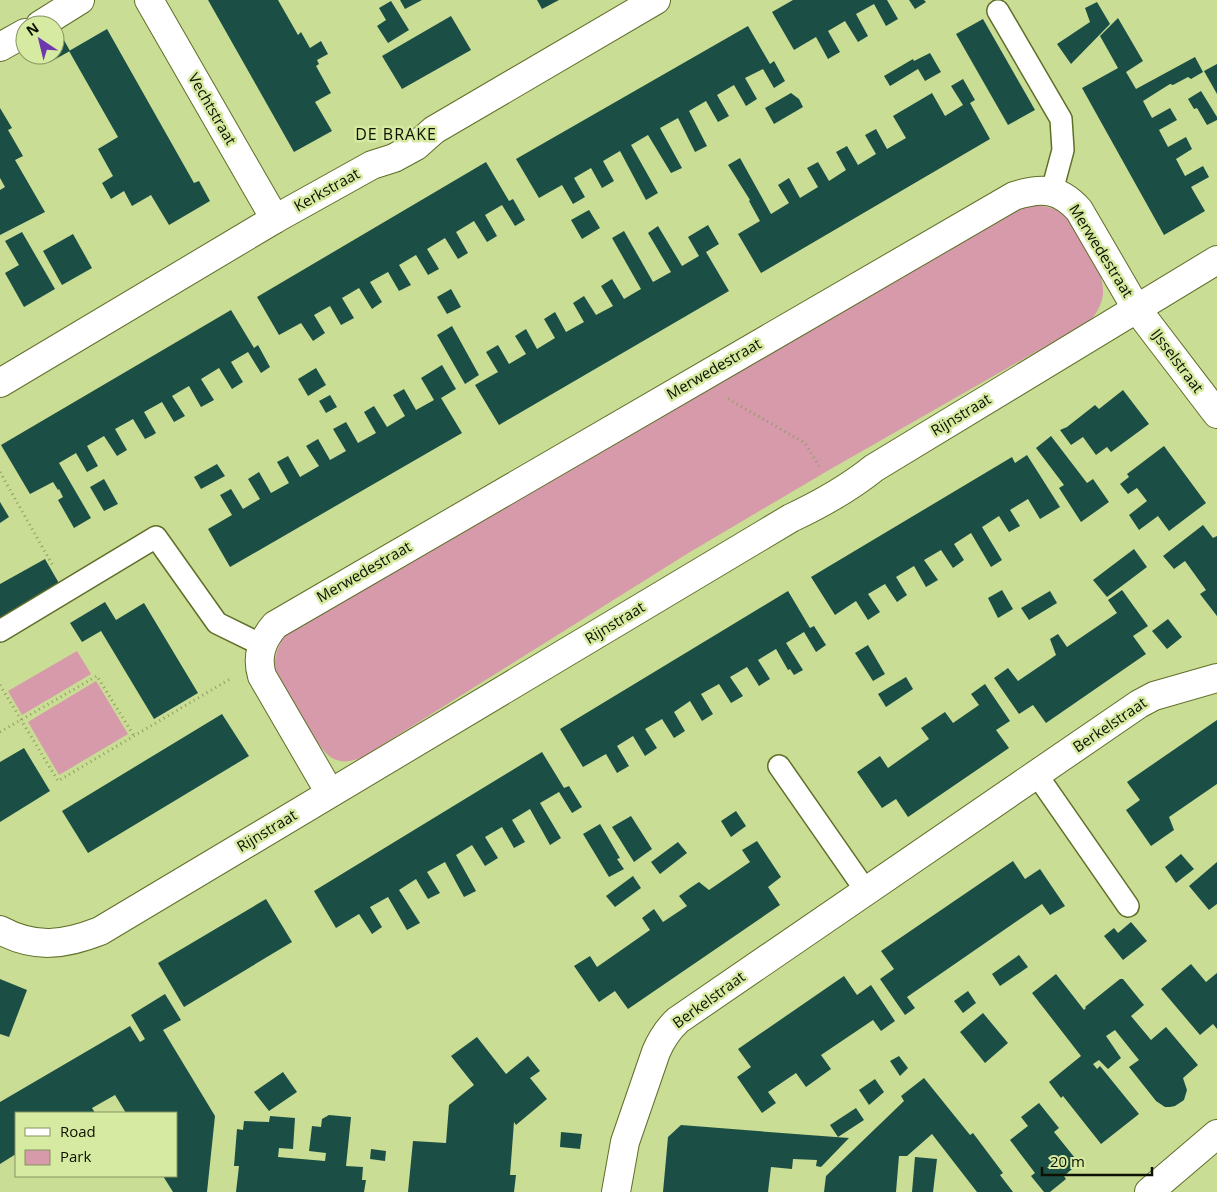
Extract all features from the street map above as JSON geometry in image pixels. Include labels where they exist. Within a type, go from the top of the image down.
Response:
[{"type":"street","points":[[56,15],[80,0]]},
{"type":"street","name":"Vechtstraat","points":[[149,0],[276,219]]},
{"type":"street","name":"Kerkstraat","points":[[0,383],[276,219],[372,165],[394,158],[416,146],[434,130],[645,2]]},
{"type":"street","points":[[0,47],[15,39]]},
{"type":"street","name":"Merwedestraat","points":[[260,656],[268,634],[275,625],[286,618],[1014,196],[1037,190],[1062,195],[1070,200],[1079,210],[1136,308]]},
{"type":"street","name":"Rijnstraat","points":[[0,930],[32,941],[55,944],[78,940],[100,931],[791,518],[854,484],[874,468],[1217,260]]},
{"type":"street","name":"IJsselstraat","points":[[1136,308],[1217,414]]},
{"type":"street","points":[[260,656],[266,685],[330,794]]},
{"type":"street","name":"Berkelstraat","points":[[616,1192],[620,1162],[632,1120],[656,1052],[668,1029],[678,1020],[1147,699],[1217,678]]},
{"type":"street","points":[[1149,1192],[1217,1134]]},
{"type":"lane","points":[[998,11],[1061,119],[1063,150],[1052,192]]},
{"type":"lane","points":[[0,631],[156,537],[216,623],[260,656]]},
{"type":"lane","points":[[779,766],[866,891]]},
{"type":"lane","points":[[1037,774],[1128,906]]},
{"type":"path","points":[[711,371],[729,401],[806,443],[835,494]]},
{"type":"path","points":[[0,472],[67,590]]},
{"type":"path","points":[[0,686],[58,781],[228,680],[260,656]]},
{"type":"path","points":[[0,732],[97,676],[134,736]]},
{"type":"green space","points":[[1035,205],[1055,209],[1068,218],[1098,271],[1102,280],[1102,300],[1090,321],[690,552],[363,757],[348,761],[336,760],[326,753],[319,744],[278,677],[274,664],[282,639],[290,630],[1019,209]]},
{"type":"green space","points":[[77,651],[91,674],[22,715],[8,691]]},
{"type":"green space","points":[[96,681],[128,734],[59,775],[28,722]]},
{"type":"building","points":[[208,0],[278,0],[298,35],[301,32],[310,48],[321,41],[328,54],[317,60],[319,64],[316,66],[331,93],[315,102],[332,131],[294,152]]},
{"type":"building","points":[[400,0],[422,0],[405,9]]},
{"type":"building","points":[[537,0],[559,0],[542,9]]},
{"type":"building","points":[[793,0],[887,0],[898,19],[886,26],[874,4],[856,14],[868,36],[858,42],[845,21],[828,31],[840,52],[828,59],[816,37],[794,50],[772,12]]},
{"type":"building","points":[[909,0],[924,0],[926,2],[915,9]]},
{"type":"building","points":[[391,1],[409,30],[388,43],[377,26],[386,20],[379,8]]},
{"type":"building","points":[[1097,2],[1110,24],[1071,64],[1057,44],[1090,22],[1085,8]]},
{"type":"building","points":[[451,16],[471,50],[402,89],[382,56]]},
{"type":"building","points":[[1118,18],[1143,61],[1126,72],[1136,89],[1195,57],[1203,72],[1191,79],[1188,77],[1173,85],[1170,84],[1143,101],[1152,118],[1170,108],[1177,120],[1159,130],[1168,147],[1186,137],[1192,149],[1176,159],[1185,176],[1203,166],[1209,177],[1191,187],[1205,211],[1164,235],[1082,88],[1118,68],[1100,36]]},
{"type":"building","points":[[983,19],[1035,110],[1008,125],[956,34]]},
{"type":"building","points":[[748,26],[770,64],[774,61],[785,81],[774,88],[763,69],[745,78],[757,99],[746,106],[734,85],[717,95],[729,116],[718,122],[706,101],[689,111],[707,146],[695,152],[678,118],[660,128],[682,168],[671,173],[648,135],[631,145],[658,193],[646,200],[620,151],[603,161],[614,181],[602,188],[591,168],[574,178],[585,197],[573,204],[562,185],[539,198],[516,159]]},
{"type":"building","points":[[107,29],[194,183],[199,181],[210,201],[169,225],[151,195],[132,206],[124,191],[111,199],[102,183],[113,176],[98,149],[118,137],[69,51]]},
{"type":"building","points":[[65,42],[70,51],[65,54]]},
{"type":"building","points":[[930,53],[941,72],[925,81],[918,69],[890,86],[884,76],[913,59],[914,61]]},
{"type":"building","points":[[1217,64],[1217,94],[1204,71]]},
{"type":"building","points":[[963,79],[975,100],[970,103],[990,139],[761,273],[738,234],[760,221],[750,200],[728,165],[740,158],[771,214],[789,203],[778,185],[789,178],[800,198],[818,187],[807,168],[818,162],[829,181],[846,170],[836,152],[847,146],[858,165],[876,154],[865,135],[876,129],[887,149],[906,138],[893,116],[932,93],[945,116],[963,105],[951,86]]},
{"type":"building","points":[[1201,91],[1217,117],[1217,120],[1207,125],[1197,108],[1194,109],[1188,99]]},
{"type":"building","points":[[791,93],[799,99],[803,107],[774,124],[765,108]]},
{"type":"building","points":[[0,108],[12,128],[8,130],[23,156],[15,160],[45,212],[0,235],[0,190],[5,187],[0,178]]},
{"type":"building","points":[[486,162],[509,201],[513,199],[525,220],[515,226],[502,205],[485,215],[497,236],[487,242],[474,221],[456,232],[468,253],[458,259],[445,238],[427,249],[439,269],[428,275],[416,255],[399,265],[411,285],[399,291],[388,272],[370,282],[382,302],[372,309],[359,288],[342,298],[354,318],[341,325],[330,306],[314,315],[325,333],[313,341],[301,323],[279,335],[257,297]]},
{"type":"building","points":[[589,210],[600,228],[582,239],[571,220]]},
{"type":"building","points":[[708,225],[719,244],[706,252],[729,291],[499,425],[475,385],[498,372],[486,352],[498,345],[509,364],[526,354],[515,336],[526,329],[537,349],[555,338],[544,319],[555,312],[566,332],[584,322],[573,303],[584,296],[596,315],[613,306],[601,286],[612,279],[624,299],[641,289],[612,238],[624,231],[653,282],[671,272],[648,233],[658,226],[682,266],[699,256],[688,237]]},
{"type":"building","points":[[22,232],[55,289],[24,307],[5,273],[19,265],[5,241]]},
{"type":"building","points":[[73,234],[92,268],[62,285],[43,251]]},
{"type":"building","points":[[451,289],[461,307],[447,314],[437,297]]},
{"type":"building","points":[[231,310],[254,348],[258,345],[270,367],[261,373],[248,352],[231,362],[243,382],[232,389],[219,368],[201,379],[214,400],[201,407],[189,386],[172,396],[185,416],[174,422],[162,402],[144,412],[156,433],[153,435],[145,439],[133,419],[115,429],[127,450],[117,456],[104,436],[87,446],[98,466],[87,472],[76,453],[59,463],[91,518],[74,528],[58,500],[63,497],[53,482],[30,494],[1,445]]},
{"type":"building","points":[[452,326],[479,375],[465,384],[437,335]]},
{"type":"building","points":[[442,365],[456,389],[441,398],[462,433],[230,567],[208,529],[232,515],[220,495],[231,489],[243,509],[260,499],[248,479],[259,472],[271,493],[289,483],[277,462],[288,456],[300,477],[319,466],[306,446],[318,439],[330,460],[346,451],[333,429],[346,422],[358,443],[376,433],[364,412],[374,406],[387,427],[405,416],[393,395],[404,389],[416,410],[434,400],[421,378]]},
{"type":"building","points":[[316,368],[326,385],[308,396],[298,379]]},
{"type":"building","points":[[1123,390],[1149,424],[1111,452],[1107,447],[1096,455],[1083,437],[1071,445],[1060,430],[1067,427],[1095,405],[1099,409]]},
{"type":"building","points":[[330,395],[337,407],[326,413],[319,401]]},
{"type":"building","points":[[1051,436],[1087,483],[1093,479],[1109,502],[1081,522],[1059,488],[1064,485],[1036,448]]},
{"type":"building","points":[[1164,446],[1206,503],[1169,531],[1158,516],[1139,530],[1129,515],[1147,501],[1137,488],[1128,494],[1120,484],[1129,477],[1127,474]]},
{"type":"building","points":[[1027,455],[1060,507],[1040,519],[1028,499],[1010,510],[1020,526],[1009,532],[999,516],[982,527],[1002,560],[991,567],[971,533],[954,544],[964,560],[953,568],[941,550],[924,560],[938,580],[926,587],[914,566],[896,577],[907,595],[897,602],[885,584],[868,594],[880,612],[868,620],[856,601],[835,615],[811,577],[1012,457],[1015,463]]},
{"type":"building","points":[[217,464],[225,476],[201,489],[194,477]]},
{"type":"building","points":[[104,479],[118,504],[104,511],[90,487]]},
{"type":"building","points":[[0,502],[9,517],[0,523]]},
{"type":"building","points":[[1203,525],[1213,538],[1217,536],[1217,616],[1200,594],[1206,590],[1185,561],[1174,569],[1163,556]]},
{"type":"building","points":[[1134,549],[1147,567],[1107,597],[1093,580]]},
{"type":"building","points":[[45,559],[60,585],[0,619],[0,584]]},
{"type":"building","points":[[1002,590],[1013,609],[998,618],[988,598]]},
{"type":"building","points":[[1122,590],[1148,626],[1133,636],[1146,654],[1046,723],[1033,705],[1019,714],[994,678],[1008,668],[1018,681],[1043,664],[1056,655],[1050,639],[1058,634],[1067,647],[1117,613],[1108,600]]},
{"type":"building","points":[[788,591],[810,628],[814,626],[826,645],[816,652],[804,632],[786,643],[803,670],[794,675],[790,669],[788,670],[776,649],[758,660],[770,679],[759,686],[747,667],[730,677],[743,696],[731,703],[719,684],[701,694],[713,714],[702,721],[690,701],[674,712],[685,731],[674,738],[662,719],[645,729],[657,748],[645,756],[633,736],[617,746],[629,766],[617,773],[606,754],[583,767],[560,729]]},
{"type":"building","points":[[1050,591],[1057,603],[1029,620],[1021,608]]},
{"type":"building","points":[[105,602],[116,620],[144,603],[198,693],[154,719],[101,631],[82,642],[70,623]]},
{"type":"building","points":[[1168,619],[1182,637],[1167,649],[1152,631]]},
{"type":"building","points":[[868,645],[885,674],[873,681],[855,653]]},
{"type":"building","points":[[906,677],[913,689],[886,707],[878,694]]},
{"type":"building","points":[[985,684],[1010,721],[996,730],[1009,748],[908,817],[896,799],[882,808],[857,772],[880,756],[888,768],[929,739],[921,728],[945,712],[953,723],[979,705],[971,694]]},
{"type":"building","points":[[222,714],[249,756],[88,853],[62,811]]},
{"type":"building","points":[[1217,720],[1217,784],[1169,817],[1174,830],[1151,846],[1126,810],[1140,800],[1127,782]]},
{"type":"building","points":[[24,748],[50,791],[0,822],[0,762]]},
{"type":"building","points":[[542,752],[564,788],[569,786],[582,807],[572,813],[559,792],[540,803],[561,838],[550,845],[530,809],[512,820],[525,842],[514,848],[502,827],[485,837],[498,858],[485,866],[472,845],[456,855],[476,891],[464,897],[445,862],[427,872],[440,893],[428,899],[416,879],[399,890],[420,923],[407,930],[388,897],[370,907],[382,927],[372,934],[359,914],[336,928],[314,891]]},
{"type":"building","points":[[736,811],[746,826],[731,837],[721,821]]},
{"type":"building","points":[[631,816],[652,849],[634,862],[612,827]]},
{"type":"building","points":[[600,824],[620,858],[617,859],[624,869],[609,877],[583,834]]},
{"type":"building","points":[[757,841],[781,877],[768,887],[780,905],[628,1009],[615,991],[599,1002],[574,966],[590,956],[597,967],[650,930],[642,918],[654,909],[663,922],[687,906],[679,896],[699,882],[709,890],[750,862],[742,850]]},
{"type":"building","points":[[678,842],[687,853],[660,874],[651,862]]},
{"type":"building","points":[[1181,854],[1194,869],[1176,883],[1165,867]]},
{"type":"building","points":[[1013,861],[1025,879],[1040,869],[1065,906],[1050,915],[1042,904],[1017,921],[907,997],[915,1008],[905,1015],[880,979],[894,969],[881,951]]},
{"type":"building","points":[[1217,862],[1217,904],[1209,910],[1189,886]]},
{"type":"building","points":[[633,876],[641,888],[615,907],[606,896]]},
{"type":"building","points":[[266,899],[292,942],[184,1007],[158,963]]},
{"type":"building","points":[[1131,922],[1147,941],[1123,960],[1104,936],[1114,928],[1118,933]]},
{"type":"building","points":[[1019,955],[1028,967],[1000,986],[992,974]]},
{"type":"building","points":[[1191,964],[1206,982],[1217,973],[1217,1029],[1213,1024],[1200,1035],[1161,989]]},
{"type":"building","points":[[1056,974],[1084,1010],[1085,1007],[1120,979],[1123,979],[1144,1005],[1131,1016],[1151,1040],[1166,1027],[1198,1065],[1183,1078],[1187,1090],[1184,1100],[1170,1107],[1165,1107],[1156,1101],[1129,1067],[1139,1060],[1115,1030],[1106,1036],[1121,1058],[1108,1069],[1099,1060],[1093,1064],[1097,1069],[1100,1066],[1139,1114],[1101,1144],[1063,1096],[1061,1098],[1049,1082],[1081,1056],[1032,993]]},
{"type":"building","points":[[844,976],[857,995],[871,985],[895,1021],[881,1031],[873,1020],[821,1055],[831,1069],[806,1087],[796,1073],[768,1092],[776,1103],[762,1113],[737,1077],[751,1067],[738,1049]]},
{"type":"building","points":[[0,979],[27,990],[9,1037],[0,1034]]},
{"type":"building","points":[[968,991],[976,1003],[963,1013],[954,1001]]},
{"type":"building","points":[[165,994],[181,1020],[163,1030],[215,1116],[207,1192],[173,1192],[164,1177],[178,1177],[178,1112],[125,1112],[115,1095],[92,1108],[94,1112],[15,1112],[15,1155],[0,1164],[0,1102],[130,1026],[140,1042],[145,1039],[131,1015]]},
{"type":"building","points":[[983,1013],[1008,1043],[985,1063],[960,1032]]},
{"type":"building","points":[[477,1037],[506,1074],[528,1056],[540,1071],[530,1078],[547,1099],[516,1125],[514,1122],[510,1175],[516,1175],[514,1192],[408,1192],[413,1141],[446,1143],[449,1105],[474,1085],[451,1056]]},
{"type":"building","points":[[899,1056],[908,1068],[900,1076],[890,1061]]},
{"type":"building","points":[[283,1072],[297,1092],[269,1111],[254,1092]]},
{"type":"building","points":[[924,1078],[970,1135],[973,1133],[1003,1173],[1000,1175],[1013,1192],[977,1192],[932,1134],[907,1156],[899,1156],[896,1192],[824,1192],[826,1176],[904,1101],[901,1096]]},
{"type":"building","points":[[875,1079],[884,1092],[869,1105],[859,1090]]},
{"type":"building","points":[[1039,1103],[1059,1128],[1054,1132],[1079,1163],[1064,1176],[1066,1179],[1050,1192],[1044,1192],[1031,1176],[1035,1173],[1010,1140],[1028,1126],[1021,1117]]},
{"type":"building","points":[[856,1108],[864,1120],[838,1137],[830,1125]]},
{"type":"building","points":[[329,1115],[351,1117],[346,1166],[363,1167],[362,1180],[366,1180],[364,1192],[236,1192],[239,1166],[234,1166],[237,1129],[243,1130],[244,1121],[269,1122],[270,1116],[295,1118],[293,1149],[279,1148],[278,1157],[325,1161],[326,1153],[309,1151],[312,1126],[321,1127],[322,1119]]},
{"type":"building","points":[[681,1125],[849,1138],[821,1167],[816,1166],[817,1160],[793,1159],[792,1169],[771,1167],[768,1192],[663,1192],[668,1137]]},
{"type":"building","points":[[561,1132],[582,1134],[580,1149],[560,1147]]},
{"type":"building","points":[[371,1149],[386,1151],[385,1161],[370,1159]]},
{"type":"building","points":[[915,1157],[937,1159],[933,1192],[912,1192]]},
{"type":"district","name":"DE BRAKE","points":[[396,134]]}]
